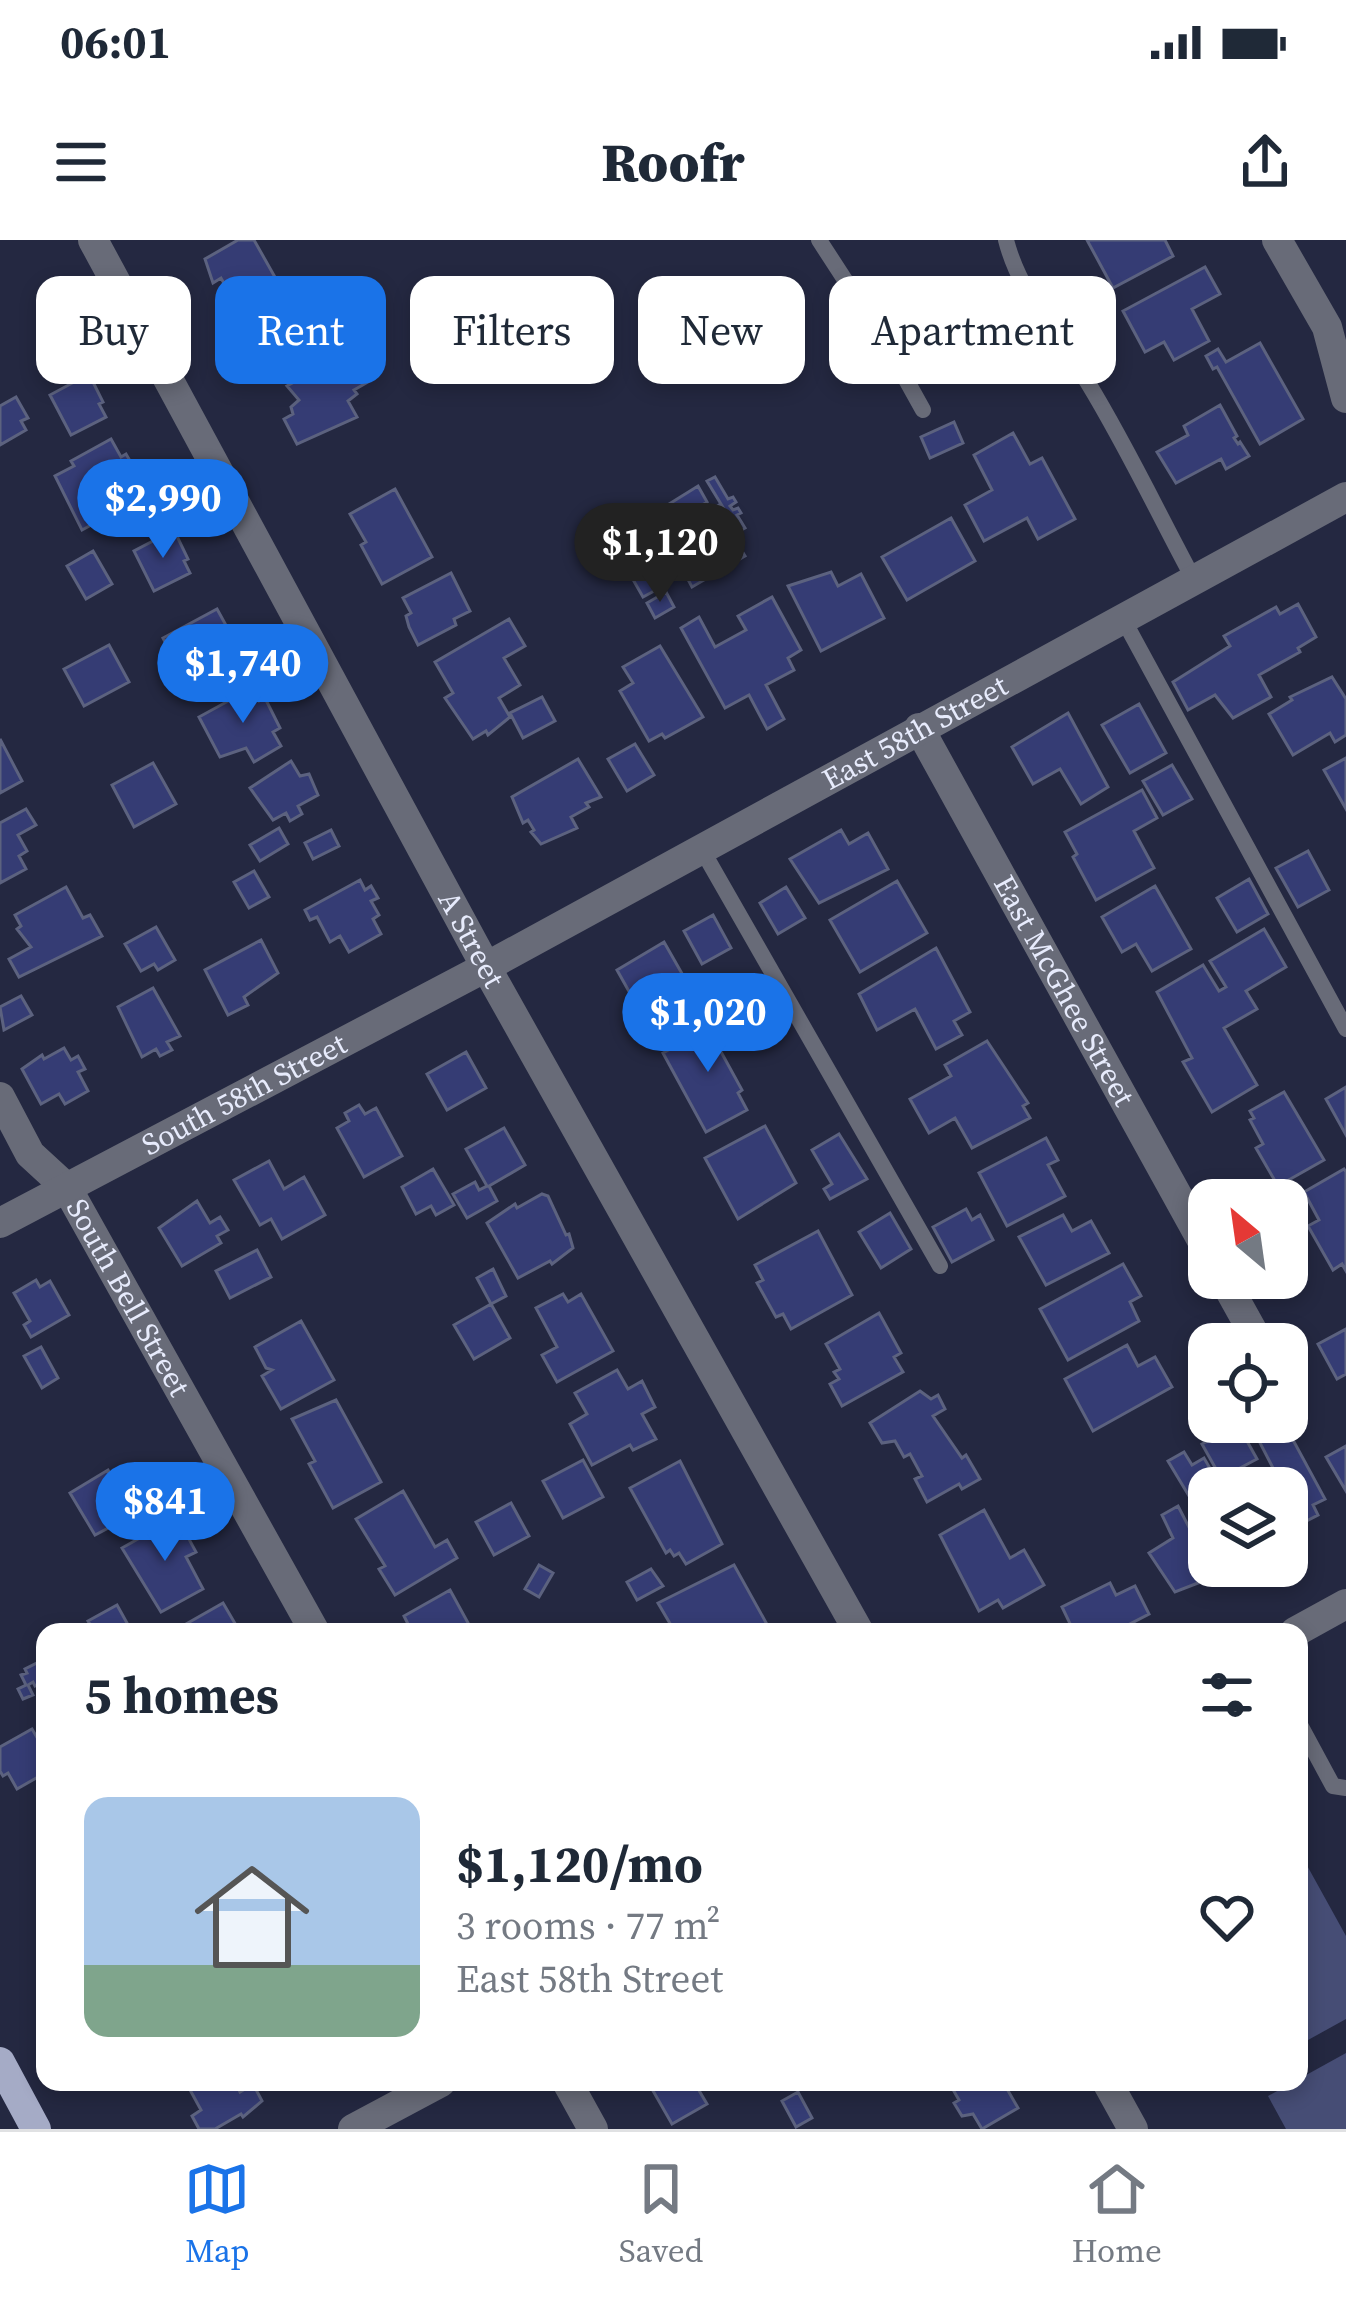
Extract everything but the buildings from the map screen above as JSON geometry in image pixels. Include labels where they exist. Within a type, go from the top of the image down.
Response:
[{"type":"main road","points":[[0,2062],[37,2129]]},
{"type":"street","name":"A Street","points":[[93,240],[486,967],[854,1623]]},
{"type":"street","points":[[1277,240],[1327,327],[1346,398]]},
{"type":"street","name":"East 58th Street","points":[[486,967],[1346,497]]},
{"type":"street","name":"East McGhee Street","points":[[919,728],[1188,1215]]},
{"type":"street","name":"South 58th Street","points":[[0,1223],[486,967]]},
{"type":"street","name":"South Bell Street","points":[[0,1097],[30,1154],[68,1188],[310,1623]]},
{"type":"street","points":[[1308,1624],[1346,1604]]},
{"type":"street","points":[[353,2129],[424,2091]]},
{"type":"street","points":[[572,2091],[593,2129]]},
{"type":"street","points":[[1112,2091],[1133,2129]]},
{"type":"lane","points":[[819,240],[884,340],[922,410]]},
{"type":"lane","points":[[1006,240],[1024,285],[1053,337],[1087,381],[1193,578]]},
{"type":"lane","points":[[1122,616],[1346,1029]]},
{"type":"lane","points":[[700,848],[940,1266]]},
{"type":"lane","points":[[1308,1740],[1333,1786],[1346,1788]]},
{"type":"shaded area","points":[[1308,1867],[1346,1936],[1346,2019],[1308,2040]]},
{"type":"shaded area","points":[[1346,2053],[1346,2129],[1286,2129],[1268,2096],[1277,2091],[1308,2091],[1308,2074]]}]
